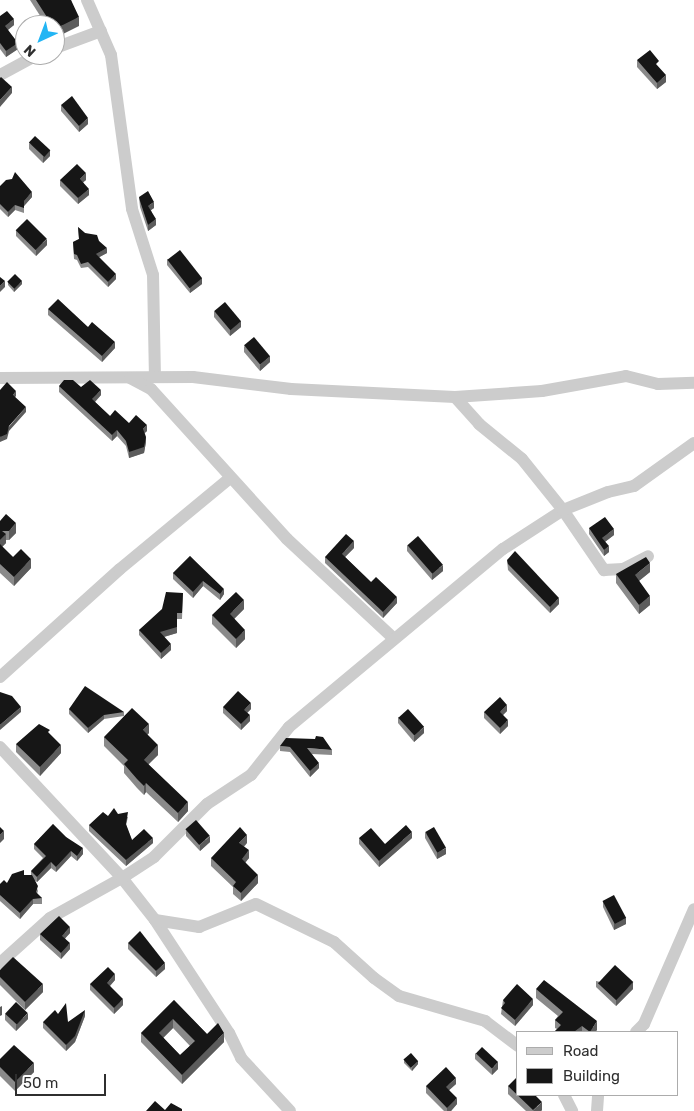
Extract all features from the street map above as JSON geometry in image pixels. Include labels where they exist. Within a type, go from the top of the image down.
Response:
[{"type":"street","points":[[87,0],[111,55],[132,209],[153,275],[155,377]]},
{"type":"street","points":[[65,44],[101,31]]},
{"type":"street","points":[[0,75],[18,65]]},
{"type":"street","points":[[128,376],[151,389],[287,539],[392,638]]},
{"type":"street","points":[[0,378],[193,377],[291,389],[455,397],[542,392],[626,376],[658,384],[694,383]]},
{"type":"street","points":[[455,397],[479,424],[522,459],[563,510],[604,570],[623,569],[648,556]]},
{"type":"street","points":[[0,963],[50,918],[122,878],[154,856],[207,804],[251,775],[289,727],[392,638],[503,549],[563,510],[608,492],[634,486],[694,443]]},
{"type":"street","points":[[0,677],[120,569],[230,478]]},
{"type":"street","points":[[0,747],[122,878],[155,920],[229,1034],[241,1058],[290,1111]]},
{"type":"street","points":[[155,920],[199,927],[256,904],[334,942],[374,978],[399,996],[485,1021],[516,1044]]},
{"type":"street","points":[[637,1031],[644,1024],[694,909]]},
{"type":"street","points":[[564,1096],[572,1111]]},
{"type":"street","points":[[597,1111],[598,1096]]},
{"type":"building","points":[[36,0],[71,0],[79,17],[65,24],[65,15],[46,15]]},
{"type":"building","points":[[7,11],[14,19],[5,26],[15,39],[15,45],[6,51],[0,43],[0,16]]},
{"type":"building","points":[[650,50],[659,61],[656,64],[666,75],[657,83],[637,60]]},
{"type":"building","points":[[0,78],[12,87],[0,100]]},
{"type":"building","points":[[72,96],[88,118],[79,126],[61,105]]},
{"type":"building","points":[[35,136],[50,150],[44,157],[29,143]]},
{"type":"building","points":[[77,164],[86,173],[80,179],[89,189],[78,198],[60,180]]},
{"type":"building","points":[[15,172],[32,192],[24,201],[24,208],[15,205],[8,212],[0,204],[0,186],[6,180],[12,179]]},
{"type":"building","points":[[148,191],[154,202],[148,206],[156,219],[148,225],[139,197]]},
{"type":"building","points":[[27,219],[47,239],[35,250],[16,230]]},
{"type":"building","points":[[78,227],[85,233],[97,235],[99,241],[107,248],[96,254],[116,274],[108,282],[88,262],[81,264],[77,255],[74,254],[73,242],[79,239]]},
{"type":"building","points":[[180,250],[202,278],[190,288],[167,260]]},
{"type":"building","points":[[15,274],[22,281],[14,289],[7,282]]},
{"type":"building","points":[[0,277],[5,281],[0,286]]},
{"type":"building","points":[[58,299],[88,327],[92,322],[115,342],[102,356],[48,309]]},
{"type":"building","points":[[225,302],[241,321],[230,330],[214,311]]},
{"type":"building","points":[[254,337],[270,356],[260,365],[244,345]]},
{"type":"building","points":[[64,380],[73,380],[81,387],[90,380],[101,390],[92,399],[110,416],[115,410],[129,423],[136,415],[147,425],[143,429],[146,437],[144,447],[129,452],[126,441],[117,430],[112,435],[59,386]]},
{"type":"building","points":[[7,382],[16,391],[13,395],[26,407],[9,426],[7,434],[0,437],[0,390]]},
{"type":"building","points":[[6,514],[16,523],[9,531],[2,531],[6,534],[0,540],[0,521]]},
{"type":"building","points":[[605,517],[614,529],[602,538],[609,546],[604,550],[589,528]]},
{"type":"building","points":[[346,534],[354,541],[342,554],[371,582],[376,577],[397,597],[383,612],[325,557]]},
{"type":"building","points":[[418,536],[443,565],[432,574],[407,545]]},
{"type":"building","points":[[0,544],[13,557],[21,549],[31,559],[14,577],[0,564]]},
{"type":"building","points":[[515,551],[559,598],[550,607],[508,564],[507,560]]},
{"type":"building","points":[[190,556],[224,589],[220,594],[203,581],[193,592],[173,573]]},
{"type":"building","points":[[646,557],[650,563],[635,575],[650,596],[639,605],[616,574]]},
{"type":"building","points":[[166,592],[183,593],[182,613],[177,613],[177,627],[160,632],[171,644],[161,653],[139,630],[162,609]]},
{"type":"building","points":[[236,592],[244,600],[230,614],[245,630],[236,639],[212,615]]},
{"type":"building","points":[[85,686],[124,712],[104,715],[88,728],[69,709]]},
{"type":"building","points":[[238,691],[251,703],[244,710],[250,715],[241,724],[223,707]]},
{"type":"building","points":[[0,692],[12,696],[21,707],[0,725]]},
{"type":"building","points":[[500,697],[507,705],[500,712],[508,720],[500,728],[484,712]]},
{"type":"building","points":[[132,708],[149,724],[143,730],[158,745],[144,760],[188,802],[178,813],[146,783],[144,786],[137,779],[124,764],[128,760],[104,737]]},
{"type":"building","points":[[408,709],[424,727],[414,736],[398,718]]},
{"type":"building","points":[[39,724],[50,730],[48,732],[61,745],[40,767],[16,744]]},
{"type":"building","points":[[316,736],[323,737],[332,750],[307,748],[319,763],[310,771],[290,747],[280,746],[286,738],[315,739]]},
{"type":"building","points":[[114,808],[118,814],[128,812],[126,824],[132,840],[144,829],[153,838],[126,860],[89,825],[103,812],[108,816]]},
{"type":"building","points":[[196,820],[210,836],[199,845],[185,829]]},
{"type":"building","points":[[53,824],[66,837],[83,848],[77,856],[71,851],[56,867],[51,862],[37,877],[31,871],[46,856],[34,844]]},
{"type":"building","points":[[406,825],[412,832],[379,861],[359,838],[371,828],[385,844]]},
{"type":"building","points":[[0,827],[4,831],[0,835]]},
{"type":"building","points":[[240,827],[247,835],[239,843],[249,850],[242,859],[258,875],[241,893],[233,886],[236,882],[211,858]]},
{"type":"building","points":[[434,827],[446,848],[437,853],[425,832]]},
{"type":"building","points":[[24,870],[24,875],[32,875],[38,886],[36,892],[42,898],[33,899],[20,913],[0,895],[0,884],[4,880],[7,883],[12,874]]},
{"type":"building","points":[[614,895],[626,918],[615,924],[603,901]]},
{"type":"building","points":[[59,916],[70,927],[62,936],[70,943],[61,953],[40,934]]},
{"type":"building","points":[[140,931],[165,963],[156,971],[128,943]]},
{"type":"building","points":[[13,957],[43,984],[25,1002],[0,977],[0,970]]},
{"type":"building","points":[[615,965],[633,982],[616,1000],[598,983]]},
{"type":"building","points":[[108,967],[115,974],[107,983],[123,999],[114,1008],[90,984]]},
{"type":"building","points":[[544,980],[597,1021],[591,1031],[582,1026],[575,1031],[555,1031],[561,1025],[555,1020],[563,1012],[536,989]]},
{"type":"building","points":[[517,984],[533,999],[515,1020],[501,1008],[505,1003],[503,1000]]},
{"type":"building","points":[[174,1000],[207,1034],[218,1023],[224,1033],[182,1075],[141,1033]],"holes":[[[173,1019],[195,1041],[180,1055],[159,1033]]]},
{"type":"building","points":[[16,1002],[28,1013],[17,1025],[5,1014]]},
{"type":"building","points":[[66,1003],[68,1022],[85,1010],[75,1036],[66,1045],[43,1022],[55,1010],[58,1014]]},
{"type":"building","points":[[14,1045],[34,1063],[15,1082],[0,1067],[0,1059]]},
{"type":"building","points":[[482,1047],[498,1062],[492,1069],[476,1054]]},
{"type":"building","points":[[411,1053],[418,1061],[411,1068],[403,1060]]},
{"type":"building","points":[[446,1067],[456,1078],[446,1087],[457,1098],[447,1108],[426,1086]]},
{"type":"building","points":[[516,1078],[516,1094],[508,1086]]},
{"type":"building","points":[[518,1096],[536,1096],[542,1102],[533,1110]]},
{"type":"building","points":[[155,1101],[165,1110],[171,1103],[182,1109],[182,1111],[146,1111]]}]
